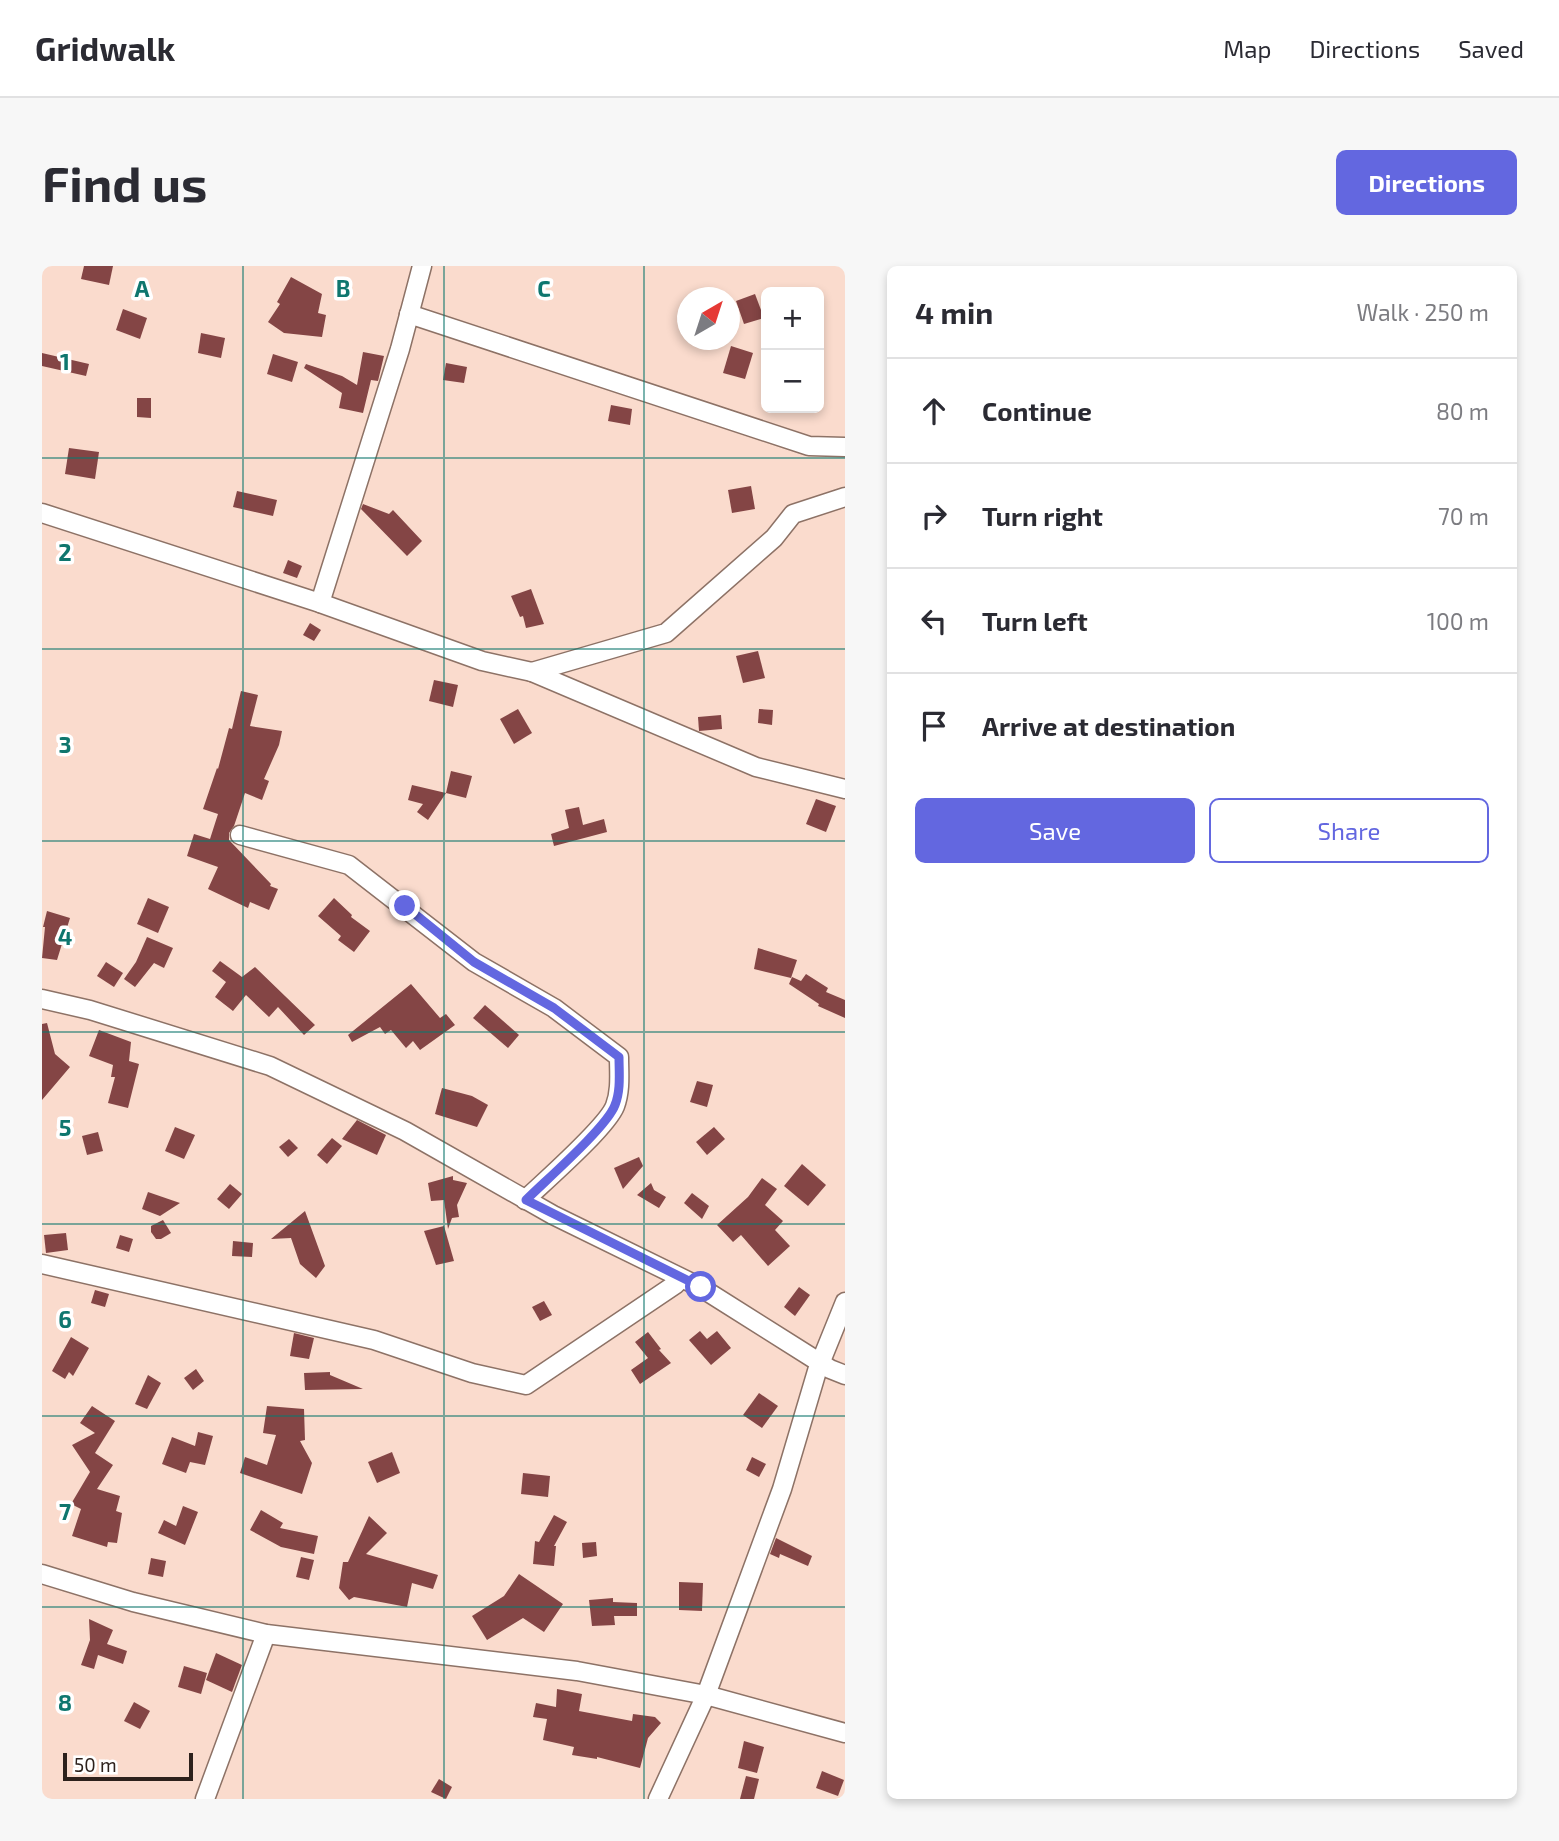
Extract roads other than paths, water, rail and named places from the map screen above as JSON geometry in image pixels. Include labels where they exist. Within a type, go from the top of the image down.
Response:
[{"type":"street","points":[[320,603],[422,266]]},
{"type":"street","points":[[409,314],[809,446],[845,447]]},
{"type":"street","points":[[532,672],[666,633],[774,538],[793,514],[845,497]]},
{"type":"street","points":[[42,513],[320,603],[482,661],[532,672],[756,767],[844,786]]},
{"type":"street","points":[[240,835],[349,865],[474,962],[554,1008],[619,1057],[619,1093],[614,1109],[594,1133],[526,1200]]},
{"type":"street","points":[[42,999],[90,1010],[270,1066],[405,1131],[526,1200],[701,1287],[821,1363],[845,1375]]},
{"type":"street","points":[[42,1264],[374,1340],[472,1373],[526,1385],[676,1284]]},
{"type":"street","points":[[658,1799],[706,1695],[782,1489],[821,1363],[845,1303]]},
{"type":"street","points":[[42,1574],[133,1602],[266,1633],[577,1671],[706,1695],[845,1733]]},
{"type":"street","points":[[205,1799],[266,1633]]}]
